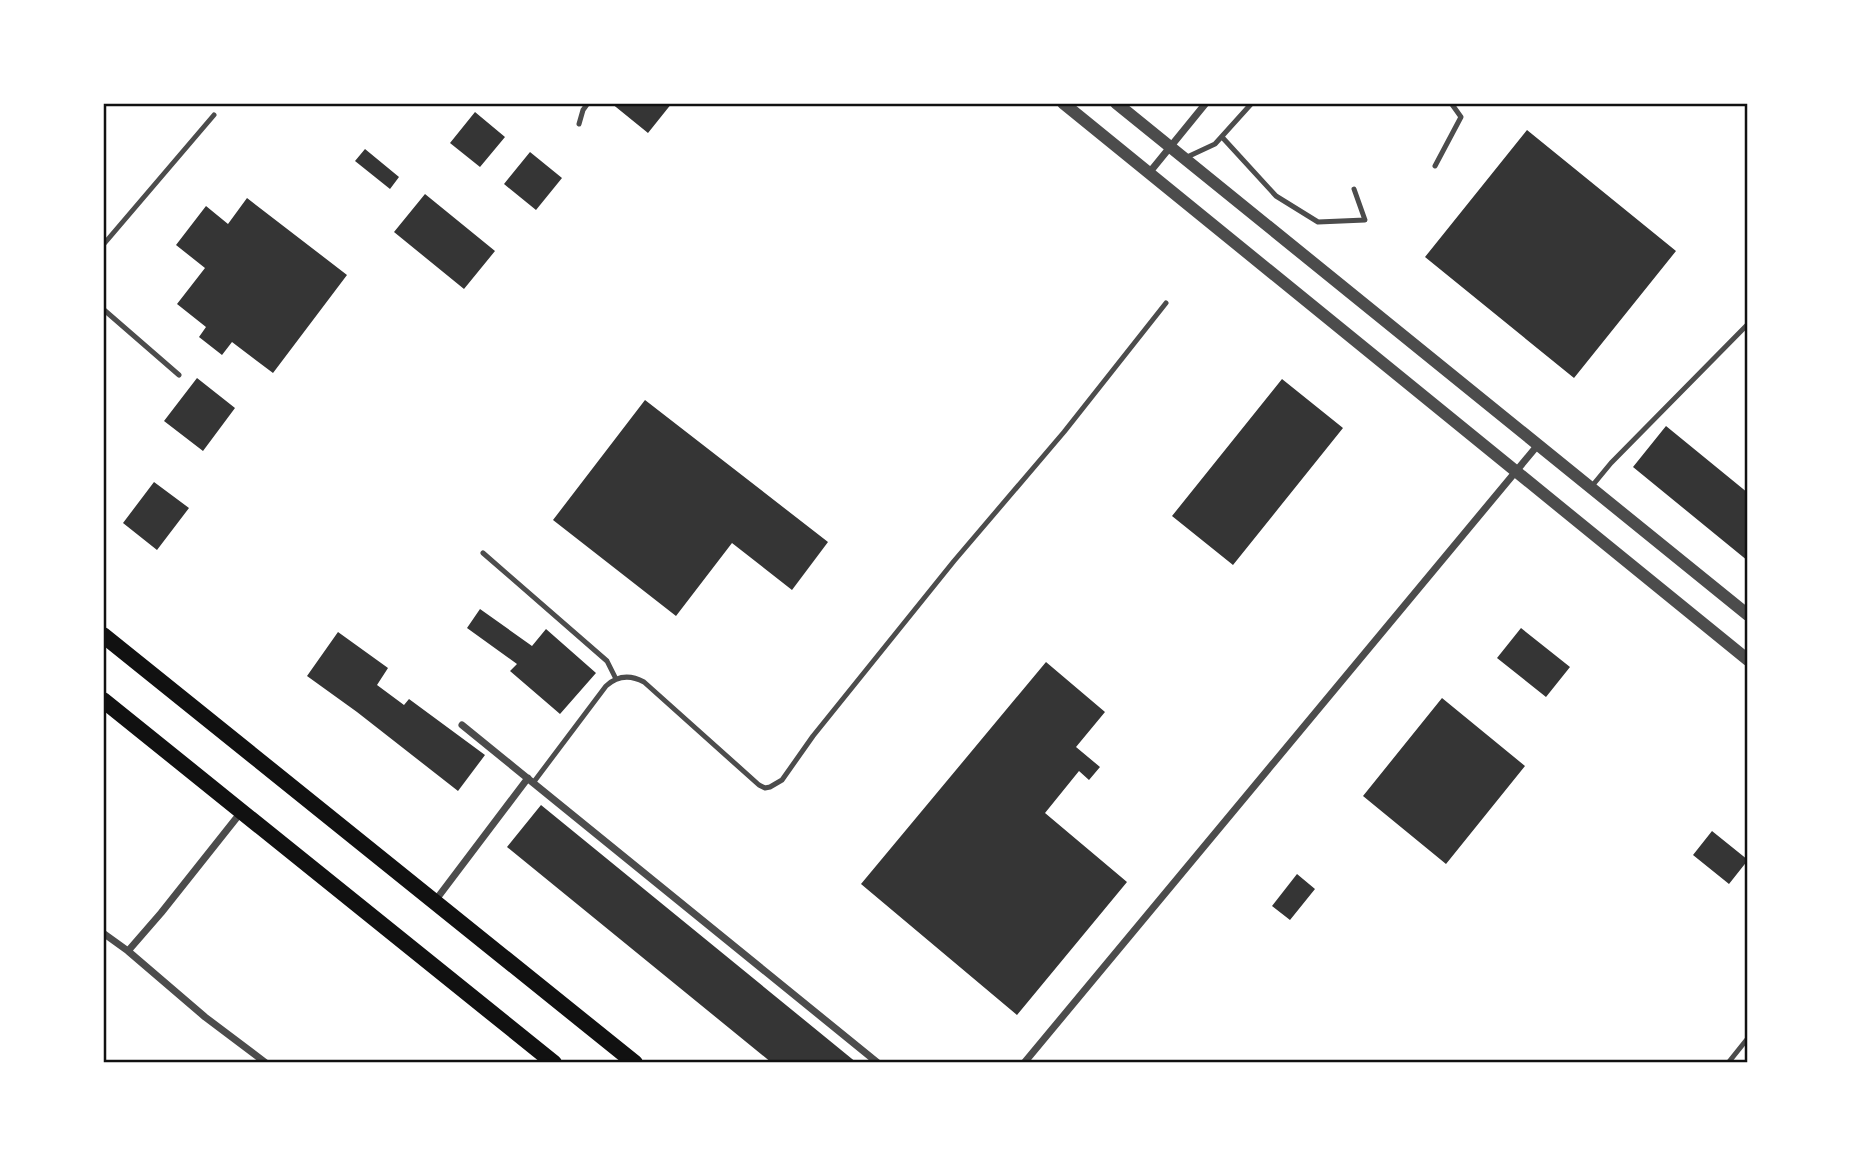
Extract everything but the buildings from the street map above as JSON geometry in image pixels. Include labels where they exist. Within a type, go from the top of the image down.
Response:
[{"type":"highway","points":[[103,635],[635,1063]]},
{"type":"highway","points":[[103,700],[554,1063]]},
{"type":"street","points":[[1063,103],[1747,659]]},
{"type":"street","points":[[1116,103],[1748,615]]},
{"type":"street","points":[[1149,173],[1206,103]]},
{"type":"street","points":[[1024,1063],[1537,446]]},
{"type":"street","points":[[462,725],[878,1063]]},
{"type":"street","points":[[435,901],[531,781]]},
{"type":"street","points":[[128,951],[242,811]]},
{"type":"street","points":[[103,933],[266,1063]]},
{"type":"lane","points":[[579,124],[588,103]]},
{"type":"lane","points":[[1184,158],[1215,144],[1252,103]]},
{"type":"lane","points":[[1435,166],[1461,117],[1451,103]]},
{"type":"lane","points":[[103,245],[214,115]]},
{"type":"lane","points":[[1222,137],[1276,197],[1318,222],[1365,220],[1353,189]]},
{"type":"lane","points":[[531,781],[606,686],[616,678],[632,677],[644,682],[759,785],[765,788],[776,785],[954,561],[1064,432],[1166,303]]},
{"type":"lane","points":[[103,309],[178,375]]},
{"type":"lane","points":[[1590,488],[1611,463],[1748,324]]},
{"type":"lane","points":[[482,553],[607,661],[616,678]]},
{"type":"lane","points":[[1728,1063],[1748,1038]]}]
